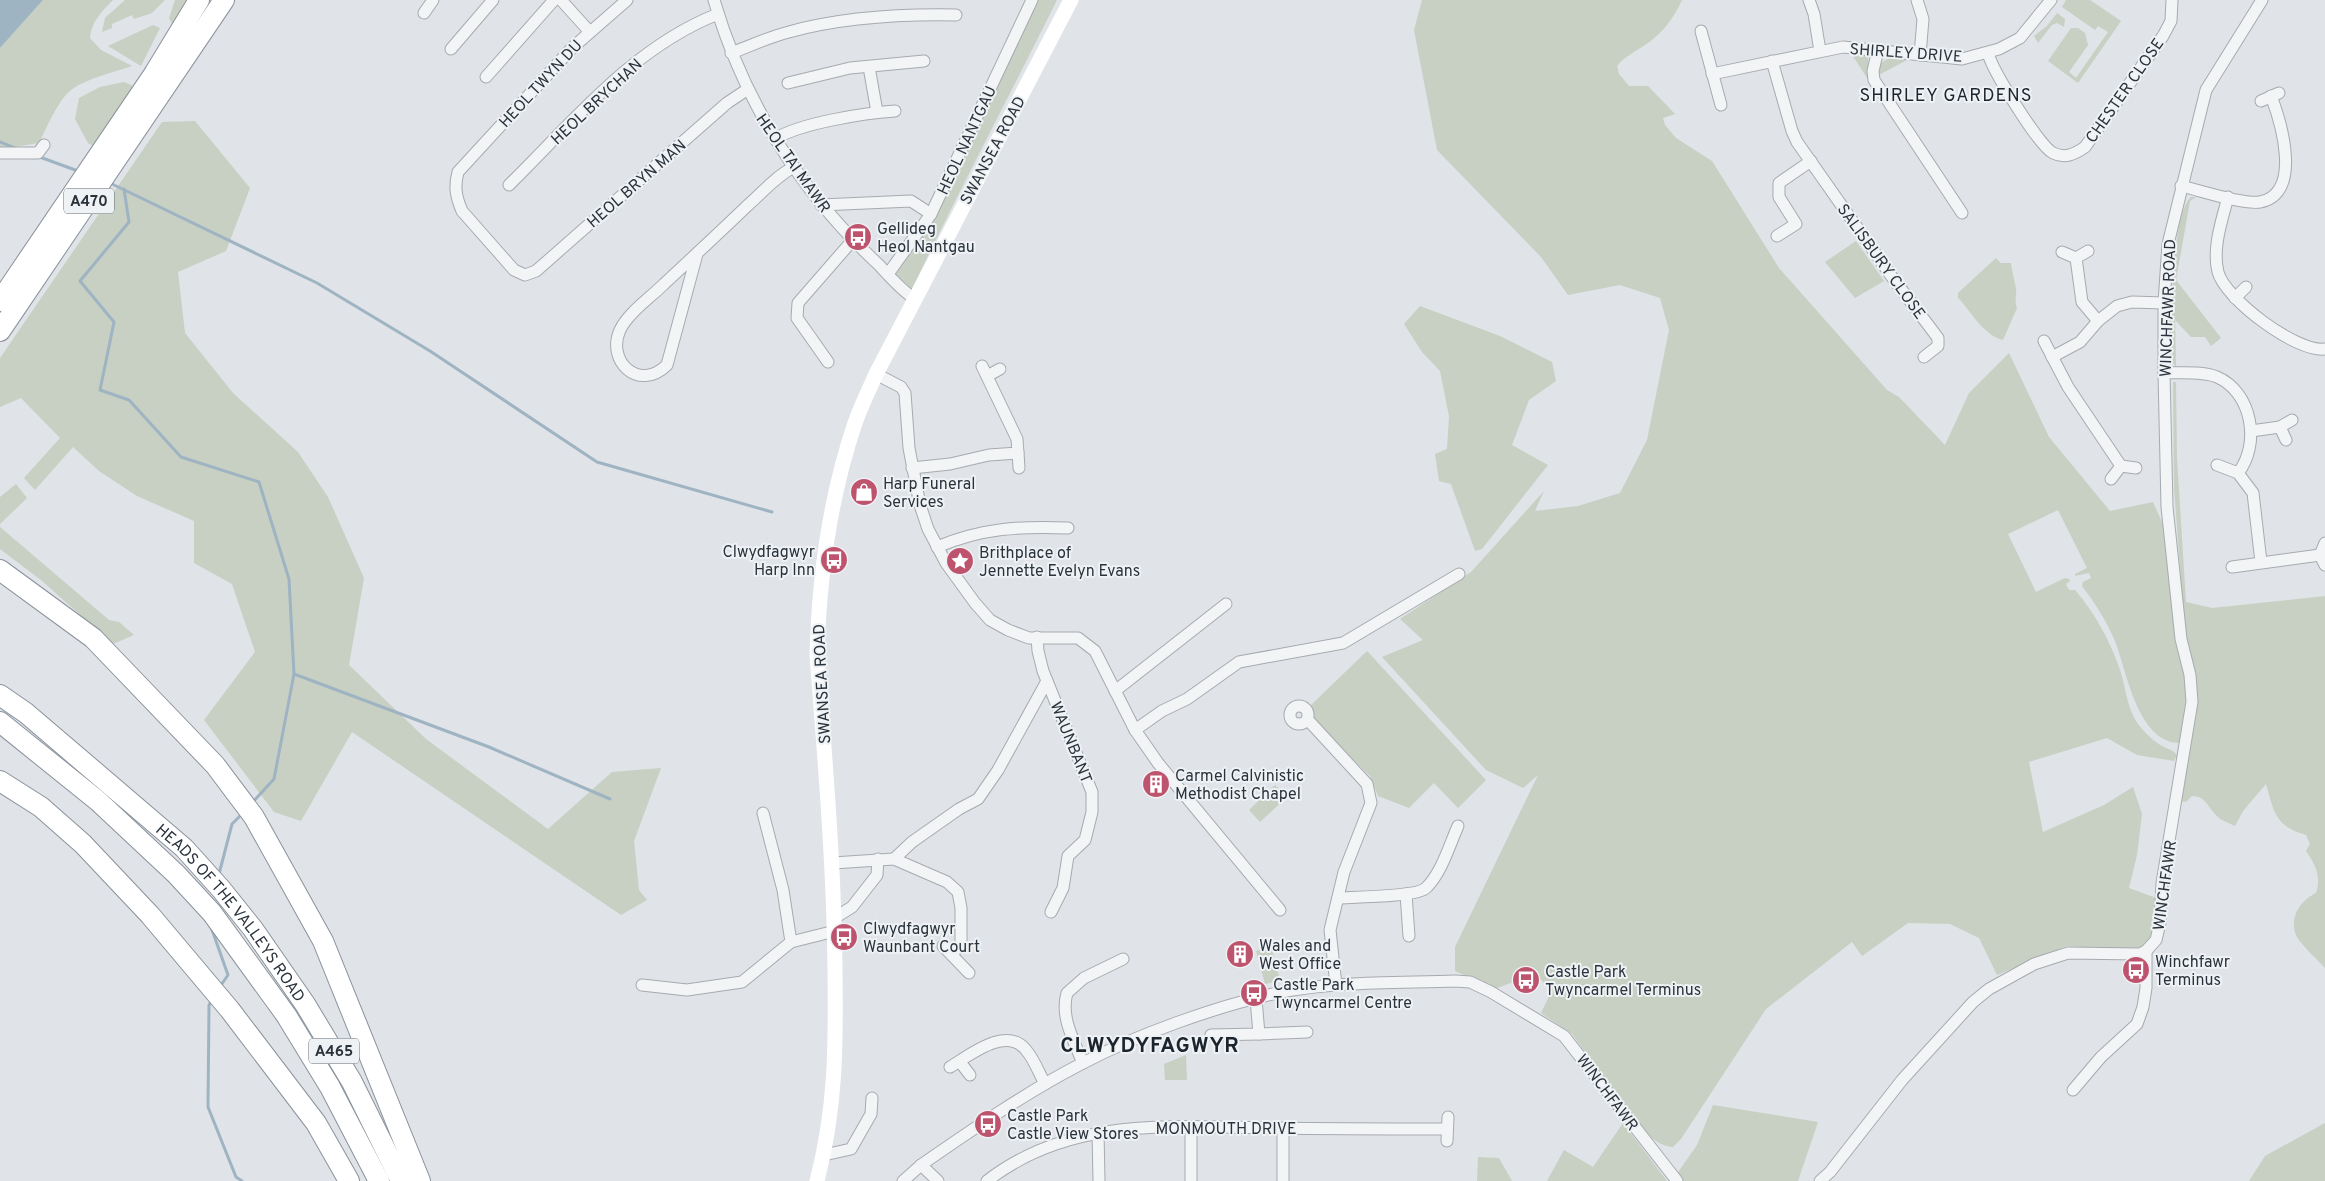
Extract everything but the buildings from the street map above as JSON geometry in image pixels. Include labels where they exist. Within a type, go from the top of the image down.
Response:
[{"type":"highway","name":"A470","points":[[161,79],[199,0]]},
{"type":"highway","name":"A470","points":[[3,317],[161,79],[224,0]]},
{"type":"highway","points":[[0,570],[93,638],[215,765],[254,817],[270,841],[323,941],[420,1181]]},
{"type":"highway","name":"HEADS OF THE VALLEYS ROAD","points":[[0,695],[26,713],[184,848],[253,929],[305,1004],[352,1082],[401,1181]]},
{"type":"highway","name":"HEADS OF THE VALLEYS ROAD","points":[[0,722],[98,801],[176,874],[212,913],[286,1014],[330,1087],[379,1181]]},
{"type":"highway","points":[[0,781],[41,807],[83,844],[150,914],[230,1010],[316,1123],[349,1181]]},
{"type":"street","points":[[424,13],[433,0]]},
{"type":"street","points":[[452,49],[493,0]]},
{"type":"street","points":[[486,77],[554,0]]},
{"type":"street","points":[[561,0],[589,31]]},
{"type":"street","name":"HEOL TWYN DU","points":[[524,275],[514,270],[462,211],[457,199],[455,184],[458,172],[589,31],[627,0]]},
{"type":"street","name":"HEOL TAI MAWR","points":[[714,0],[731,53],[748,89],[775,139],[794,168],[821,205],[852,241],[915,299]]},
{"type":"street","name":"HEOL NANTGAU","points":[[888,274],[931,214],[1032,0]]},
{"type":"street","name":"SWANSEA ROAD","points":[[818,1181],[830,1124],[836,1057],[833,863],[817,655],[818,615],[825,560],[840,477],[855,422],[876,374],[1071,0]]},
{"type":"street","points":[[1809,0],[1814,14],[1820,51]]},
{"type":"street","points":[[1917,0],[1923,19],[1920,55]]},
{"type":"street","name":"SHIRLEY DRIVE","points":[[1712,74],[1843,47],[1962,59],[1988,53],[2020,38],[2051,0]]},
{"type":"street","name":"CHESTER CLOSE","points":[[1988,53],[1995,72],[2046,147],[2060,155],[2077,153],[2085,147],[2163,36],[2171,21],[2172,0]]},
{"type":"street","name":"WINCHFAWR ROAD","points":[[2177,606],[2167,507],[2164,303],[2168,244],[2206,90],[2262,0]]},
{"type":"street","name":"HEOL BRYCHAN","points":[[509,185],[619,76],[649,53],[699,21],[718,14]]},
{"type":"street","points":[[731,53],[789,32],[848,20],[902,14],[956,15]]},
{"type":"street","points":[[1701,31],[1720,105]]},
{"type":"street","points":[[1878,50],[1873,71],[1874,80],[1962,213]]},
{"type":"street","points":[[788,83],[850,68],[924,61]]},
{"type":"street","name":"SALISBURY CLOSE","points":[[1772,61],[1792,131],[1897,285],[1938,338],[1938,346],[1924,358]]},
{"type":"street","points":[[869,66],[877,112]]},
{"type":"street","name":"HEOL BRYN MAN","points":[[524,275],[536,271],[727,103],[748,89]]},
{"type":"street","points":[[2181,186],[2259,202],[2268,200],[2280,187],[2285,167],[2285,142],[2282,125],[2270,97]]},
{"type":"street","points":[[775,139],[786,133],[877,112],[895,111]]},
{"type":"street","points":[[0,153],[38,153],[44,145]]},
{"type":"street","points":[[1777,236],[1796,224],[1779,197],[1779,183],[1811,161]]},
{"type":"street","points":[[697,254],[666,365],[652,376],[638,376],[624,366],[619,357],[618,333],[622,324],[775,181],[794,168]]},
{"type":"street","points":[[2228,197],[2218,239],[2217,271],[2221,281],[2252,315],[2308,348],[2325,350]]},
{"type":"street","points":[[821,205],[910,201],[931,214]]},
{"type":"street","points":[[828,362],[796,318],[798,303],[852,241]]},
{"type":"street","points":[[2076,258],[2088,251]]},
{"type":"street","points":[[2062,252],[2076,258]]},
{"type":"street","points":[[2076,258],[2082,302],[2098,321]]},
{"type":"street","points":[[2235,298],[2246,287]]},
{"type":"street","points":[[2052,357],[2080,342],[2098,321],[2117,306],[2124,303],[2164,303]]},
{"type":"street","points":[[2044,341],[2078,403],[2121,466],[2136,468]]},
{"type":"street","points":[[1000,369],[985,371],[1017,439],[1019,468]]},
{"type":"street","points":[[876,374],[894,383],[905,392],[912,468],[920,505],[937,547],[950,570],[990,620],[1022,636],[1078,638],[1086,642],[1095,651],[1135,730],[1158,763],[1280,910]]},
{"type":"street","points":[[2164,374],[2210,375],[2235,389],[2242,398],[2251,431],[2248,457],[2238,473]]},
{"type":"street","points":[[2251,431],[2280,427],[2292,420]]},
{"type":"street","points":[[2280,427],[2286,440]]},
{"type":"street","points":[[912,468],[950,464],[989,455],[1018,453]]},
{"type":"street","points":[[2217,465],[2238,473],[2253,493],[2261,562]]},
{"type":"street","points":[[2111,479],[2121,466]]},
{"type":"street","points":[[937,547],[970,534],[991,530],[1068,528]]},
{"type":"street","points":[[2232,567],[2261,562],[2322,560],[2325,543]]},
{"type":"street","points":[[1135,730],[1162,711],[1187,699],[1239,662],[1343,643],[1459,574]]},
{"type":"street","points":[[1115,691],[1226,604]]},
{"type":"street","name":"WINCHFAWR","points":[[1820,1181],[1830,1172],[1902,1080],[1973,1002],[1988,989],[2034,964],[2068,953],[2132,955],[2146,951],[2156,940],[2160,923],[2162,883],[2192,702],[2177,606]]},
{"type":"street","name":"WAUNBANT","points":[[1037,637],[1038,651],[1047,682],[1092,792],[1092,812],[1085,840],[1068,856],[1063,888],[1051,912]]},
{"type":"street","name":"WAUNBANT","points":[[894,859],[912,842],[959,809],[978,799],[998,770],[1047,682]]},
{"type":"street","points":[[1308,720],[1367,784],[1371,803],[1344,872],[1330,930],[1336,986]]},
{"type":"street","points":[[763,813],[783,890],[791,942]]},
{"type":"street","points":[[1338,898],[1406,894],[1424,890],[1436,876],[1458,826]]},
{"type":"street","points":[[642,985],[687,990],[742,982],[791,942],[835,924],[852,907],[877,875],[878,859]]},
{"type":"street","points":[[833,863],[894,859],[947,882],[958,892],[961,908],[961,943],[952,955]]},
{"type":"street","points":[[1406,894],[1409,936]]},
{"type":"street","points":[[943,946],[969,973]]},
{"type":"street","points":[[2073,1090],[2101,1057],[2137,1024],[2143,1007],[2146,988],[2146,951]]},
{"type":"street","points":[[1083,1063],[1070,1032],[1066,1013],[1067,993],[1089,975],[1123,959]]},
{"type":"street","name":"WINCHFAWR","points":[[903,1181],[921,1165],[1045,1084],[1083,1063],[1157,1031],[1219,1009],[1278,993],[1336,986],[1470,982],[1530,1014],[1570,1042],[1677,1181]]},
{"type":"street","points":[[1256,999],[1259,1034]]},
{"type":"street","points":[[1211,1035],[1307,1032]]},
{"type":"street","points":[[970,1076],[955,1065],[996,1042],[1013,1042],[1026,1049],[1045,1084]]},
{"type":"street","points":[[824,1155],[850,1149],[871,1114],[872,1098]]},
{"type":"street","name":"MONMOUTH DRIVE","points":[[986,1181],[1000,1177],[1054,1143],[1098,1132],[1126,1128],[1192,1127],[1447,1135],[1448,1117]]},
{"type":"street","points":[[1191,1181],[1192,1127]]},
{"type":"street","points":[[1283,1129],[1283,1181]]},
{"type":"street","points":[[1098,1132],[1099,1181]]},
{"type":"street","points":[[921,1165],[938,1181]]},
{"type":"green space","points":[[43,0],[113,0],[95,22],[90,38],[101,50],[132,66],[92,79],[71,90],[57,107],[39,143],[0,149],[0,48]]},
{"type":"green space","points":[[125,0],[165,0],[152,13],[134,19],[132,15],[112,24],[112,28],[102,32],[105,18]]},
{"type":"green space","points":[[175,0],[191,0],[174,28],[169,18]]},
{"type":"green space","points":[[1037,0],[1057,0],[912,289],[895,273],[937,209],[996,91]]},
{"type":"green space","points":[[1422,0],[1682,0],[1662,31],[1617,66],[1619,74],[1629,86],[1648,86],[1675,114],[1663,118],[1665,125],[1676,138],[1712,161],[1779,268],[1887,390],[1899,397],[1945,445],[1969,393],[2009,353],[2049,437],[2110,511],[2153,502],[2165,529],[2188,695],[2182,741],[2178,743],[2164,739],[2143,718],[2129,686],[2112,634],[2092,599],[2082,586],[2083,582],[2091,578],[2089,573],[2075,576],[2075,574],[2087,568],[2058,510],[2008,534],[2036,592],[2065,578],[2069,579],[2070,581],[2066,584],[2069,590],[2075,590],[2082,599],[2112,648],[2134,718],[2153,740],[2177,755],[2174,761],[2137,755],[2107,738],[2029,762],[2043,832],[2104,805],[2133,787],[2142,814],[2137,855],[2129,888],[2156,898],[2151,940],[2143,948],[2127,950],[2066,946],[1997,975],[1979,938],[1950,924],[1908,923],[1862,956],[1852,942],[1766,1009],[1681,1139],[1673,1147],[1657,1142],[1635,1122],[1572,1034],[1541,1013],[1552,990],[1534,974],[1495,989],[1455,971],[1455,947],[1538,775],[1523,788],[1486,770],[1382,657],[1423,640],[1400,619],[1471,572],[1544,491],[1535,511],[1578,506],[1620,493],[1647,440],[1669,330],[1660,298],[1620,285],[1568,295],[1541,257],[1437,150],[1414,30]]},
{"type":"green space","points":[[2066,0],[2090,0],[2121,21],[2078,83],[2048,61],[2071,28],[2078,28],[2085,33],[2088,45],[2069,72],[2076,78],[2108,32],[2098,26],[2095,30],[2062,7]]},
{"type":"green space","points":[[2057,13],[2065,19],[2064,27],[2057,23],[2052,25],[2038,43],[2034,36],[2047,26]]},
{"type":"green space","points":[[153,25],[160,28],[141,66],[108,46]]},
{"type":"green space","points":[[1851,53],[1868,56],[1869,81]]},
{"type":"green space","points":[[1891,57],[1909,59],[1877,76],[1879,64]]},
{"type":"green space","points":[[124,82],[136,87],[95,147],[88,143],[75,119],[79,98],[100,87]]},
{"type":"green space","points":[[195,121],[250,188],[226,251],[178,272],[185,333],[233,393],[298,452],[328,497],[364,578],[349,665],[426,739],[548,829],[612,772],[661,768],[634,841],[639,890],[647,900],[621,915],[352,732],[301,821],[274,812],[204,720],[255,652],[232,584],[194,563],[194,521],[137,496],[99,471],[73,447],[35,490],[24,478],[60,438],[21,398],[0,407],[0,358],[162,122]]},
{"type":"green space","points":[[2191,197],[2196,197],[2190,201],[2176,280],[2221,338],[2211,346],[2205,337],[2191,337],[2175,320],[2176,367],[2172,362],[2172,301],[2175,249],[2184,208]]},
{"type":"green space","points":[[1856,241],[1884,281],[1855,298],[1825,262]]},
{"type":"green space","points":[[1996,258],[2001,263],[2011,263],[2016,288],[2017,308],[2003,340],[1990,334],[1958,298],[1958,293]]},
{"type":"green space","points":[[1420,306],[1500,336],[1552,362],[1556,381],[1529,400],[1512,445],[1548,465],[1482,549],[1475,551],[1451,484],[1439,481],[1435,454],[1447,449],[1449,416],[1440,371],[1422,352],[1404,324]]},
{"type":"green space","points":[[2173,382],[2176,382],[2177,458],[2186,602],[2212,608],[2325,596],[2325,968],[2301,943],[2294,928],[2295,916],[2298,910],[2306,900],[2316,893],[2318,887],[2317,871],[2306,851],[2310,844],[2306,835],[2288,827],[2277,817],[2266,784],[2243,811],[2235,826],[2219,818],[2201,798],[2192,796],[2186,802],[2181,801],[2197,706],[2185,635],[2174,487]]},
{"type":"green space","points":[[16,484],[27,498],[0,524],[0,497]]},
{"type":"green space","points":[[0,527],[109,620],[119,622],[134,635],[113,644],[41,580],[0,549]]},
{"type":"green space","points":[[1367,651],[1486,780],[1458,808],[1434,783],[1409,808],[1378,796],[1370,776],[1314,721],[1314,712],[1310,706]]},
{"type":"green space","points":[[1275,785],[1287,797],[1260,822],[1249,810]]},
{"type":"green space","points":[[1271,946],[1280,980],[1265,984],[1256,951]]},
{"type":"green space","points":[[1186,1055],[1187,1080],[1165,1080],[1164,1064]]},
{"type":"green space","points":[[1713,1105],[1818,1122],[1798,1181],[1684,1181],[1676,1175],[1697,1145]]},
{"type":"green space","points":[[1623,1123],[1667,1181],[1547,1181],[1564,1150],[1593,1167]]},
{"type":"green space","points":[[2325,1123],[2325,1181],[2249,1181],[2265,1156]]},
{"type":"green space","points":[[1478,1157],[1499,1158],[1512,1181],[1477,1181]]},
{"type":"water","points":[[0,0],[43,0],[0,48]]},
{"type":"waterway","points":[[0,142],[17,149]]},
{"type":"waterway","points":[[37,156],[78,171]]},
{"type":"waterway","points":[[110,183],[317,283],[430,351],[597,462],[772,512]]},
{"type":"waterway","points":[[124,189],[129,222],[80,281],[114,322],[100,390],[129,400],[181,457],[259,482],[289,579],[294,674],[274,779],[251,804]]},
{"type":"waterway","points":[[294,674],[489,747],[610,799]]},
{"type":"waterway","points":[[219,874],[232,824],[242,814]]},
{"type":"waterway","points":[[211,927],[228,975],[219,988]]},
{"type":"waterway","points":[[212,1000],[209,1005],[208,1107],[236,1177],[242,1181]]},
{"type":"place","name":"Gellideg Heol Nantgau","points":[[858,237]]},
{"type":"place","name":"Harp Funeral Services","points":[[864,492]]},
{"type":"place","name":"Clwydfagwyr Harp Inn","points":[[834,560]]},
{"type":"place","name":"Brithplace of Jennette Evelyn Evans","points":[[960,561]]},
{"type":"place","name":"Carmel Calvinistic Methodist Chapel","points":[[1156,784]]},
{"type":"place","name":"Clwydfagwyr Waunbant Court","points":[[844,937]]},
{"type":"place","name":"Wales and West Office","points":[[1240,954]]},
{"type":"place","name":"Winchfawr Terminus","points":[[2136,970]]},
{"type":"place","name":"Castle Park Twyncarmel Terminus","points":[[1526,980]]},
{"type":"place","name":"Castle Park Twyncarmel Centre","points":[[1254,993]]},
{"type":"place","name":"Castle Park Castle View Stores","points":[[988,1124]]},
{"type":"district","name":"SHIRLEY GARDENS","points":[[1946,95]]},
{"type":"district","name":"CLWYDYFAGWYR","points":[[1150,1045]]}]
